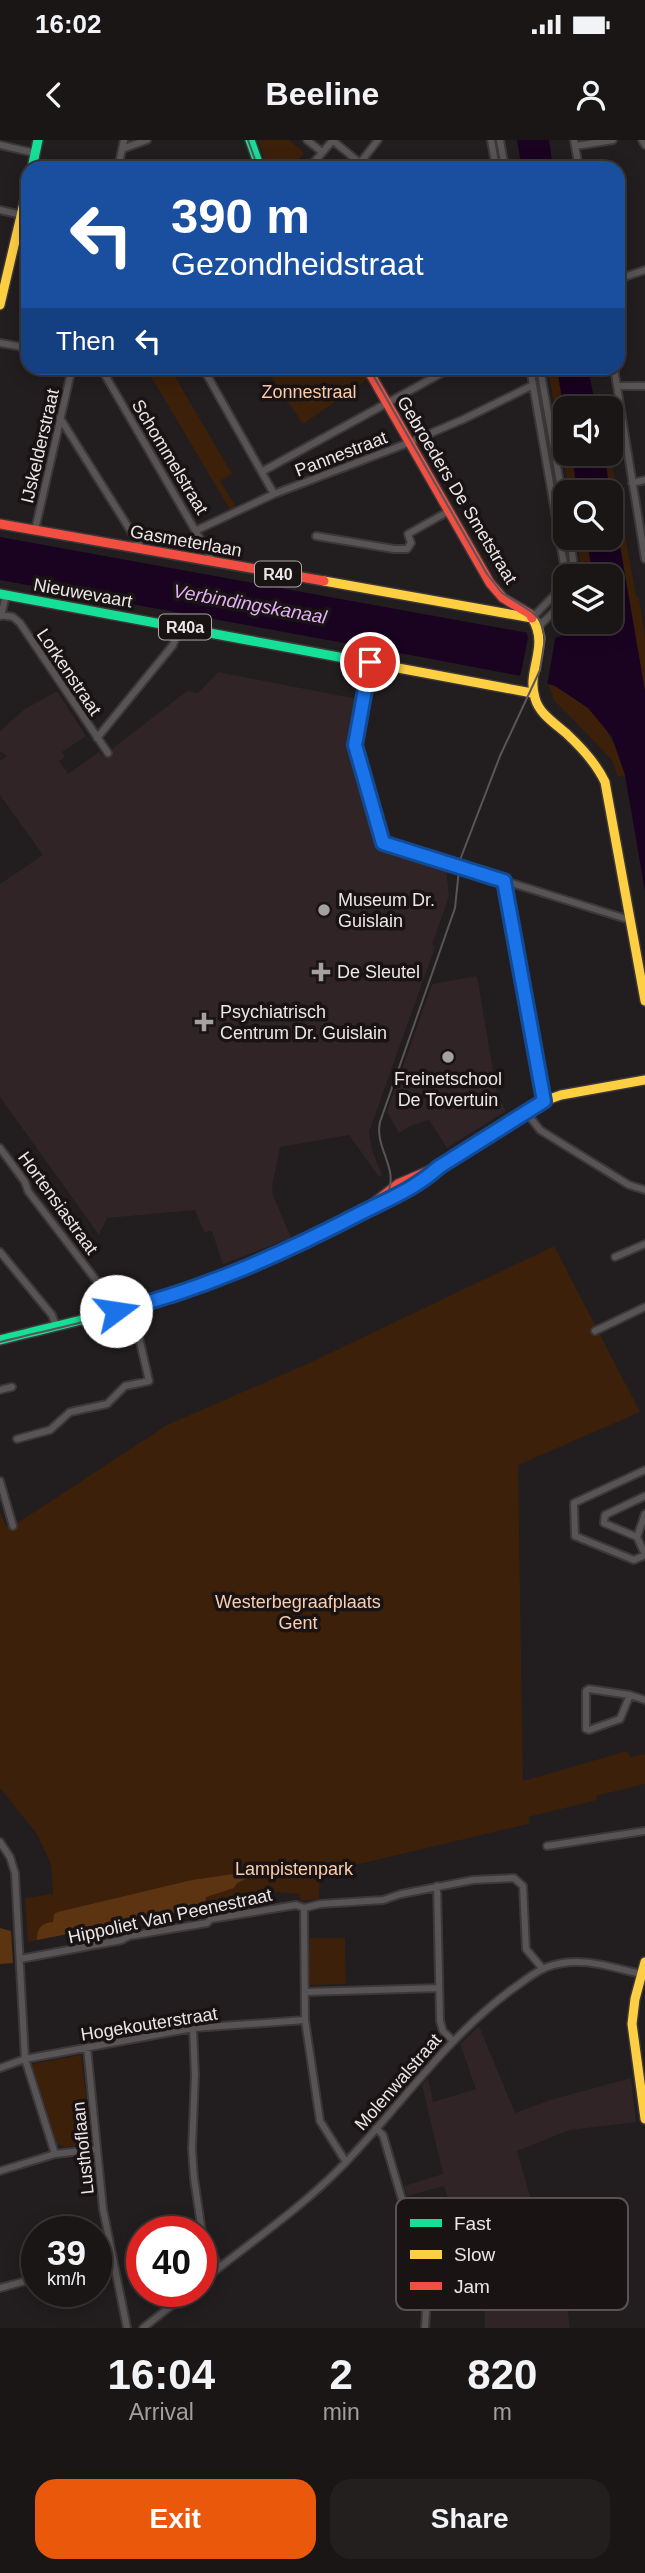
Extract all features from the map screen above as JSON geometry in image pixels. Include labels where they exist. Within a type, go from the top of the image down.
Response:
[{"type":"main road","points":[[33,161],[38,140]]},
{"type":"main road","points":[[250,140],[258,161]]},
{"type":"main road","points":[[0,305],[21,219]]},
{"type":"main road","name":"Gebroeders De Smetstraat","points":[[371,375],[494,588],[503,598],[530,614],[537,625]]},
{"type":"main road","name":"Gasmeterlaan","points":[[0,524],[214,562],[537,625]]},
{"type":"main road","name":"Nieuwevaart","points":[[3,594],[532,693]]},
{"type":"main road","points":[[537,625],[540,646],[532,693],[540,709],[603,774],[642,969],[645,1001]]},
{"type":"main road","points":[[0,1340],[132,1307],[254,1265],[396,1197],[544,1101],[561,1095],[645,1080]]},
{"type":"main road","points":[[645,1962],[635,1999],[632,2024],[645,2119]]},
{"type":"street","points":[[119,161],[124,140]]},
{"type":"street","points":[[122,149],[147,140]]},
{"type":"street","points":[[307,140],[322,152]]},
{"type":"street","points":[[315,161],[332,140],[355,161]]},
{"type":"street","points":[[362,161],[378,140]]},
{"type":"street","points":[[491,140],[495,161]]},
{"type":"street","points":[[500,140],[504,161]]},
{"type":"street","points":[[578,161],[575,143],[613,140]]},
{"type":"street","points":[[642,140],[645,145]]},
{"type":"street","points":[[0,145],[35,153]]},
{"type":"street","points":[[0,210],[21,215]]},
{"type":"street","points":[[625,277],[645,270]]},
{"type":"street","points":[[0,343],[21,347]]},
{"type":"street","name":"IJskelderstraat","points":[[35,530],[70,375]]},
{"type":"street","name":"Schommelstraat","points":[[105,375],[214,562]]},
{"type":"street","points":[[207,375],[274,494]]},
{"type":"street","points":[[263,471],[438,375]]},
{"type":"street","points":[[531,375],[564,564]]},
{"type":"street","points":[[541,375],[560,480]]},
{"type":"street","points":[[615,375],[645,559]]},
{"type":"street","name":"Pannestraat","points":[[197,530],[274,494],[409,443],[533,385]]},
{"type":"street","points":[[617,386],[645,386]]},
{"type":"street","points":[[60,418],[142,550]]},
{"type":"street","points":[[632,483],[645,480]]},
{"type":"street","points":[[316,536],[394,550],[407,549],[411,543],[408,534],[449,511]]},
{"type":"street","points":[[1,616],[3,594]]},
{"type":"street","points":[[537,625],[553,602]]},
{"type":"street","points":[[537,625],[553,611]]},
{"type":"street","name":"Lorkenstraat","points":[[1,616],[13,617],[20,623],[108,753]]},
{"type":"street","points":[[97,738],[173,645],[180,626]]},
{"type":"street","points":[[370,662],[355,745],[383,843],[632,921]]},
{"type":"street","points":[[504,881],[544,1101]]},
{"type":"street","points":[[527,1113],[540,1130],[629,1185],[645,1190]]},
{"type":"street","name":"Hortensiastraat","points":[[0,1148],[25,1182],[28,1191],[112,1301],[116,1311]]},
{"type":"street","points":[[615,1257],[645,1244]]},
{"type":"street","points":[[0,1252],[52,1315],[56,1326]]},
{"type":"street","points":[[17,1439],[50,1430],[70,1412],[107,1404],[125,1386],[149,1381],[132,1307]]},
{"type":"street","points":[[595,1331],[645,1307]]},
{"type":"street","points":[[0,1390],[12,1387]]},
{"type":"street","points":[[645,1470],[574,1503],[575,1536],[635,1560],[645,1555],[637,1537],[604,1523],[605,1515],[645,1496]]},
{"type":"street","points":[[0,1481],[13,1526]]},
{"type":"street","points":[[637,1537],[645,1514]]},
{"type":"street","points":[[630,1695],[620,1719],[586,1729],[586,1691],[589,1689],[630,1695],[645,1700]]},
{"type":"street","points":[[547,1846],[645,1831]]},
{"type":"street","points":[[0,1842],[10,1857],[15,1873],[25,2059],[55,2154]]},
{"type":"street","name":"Hippoliet Van Peenestraat","points":[[20,1959],[207,1923],[211,1919],[248,1912],[296,1905],[304,1908],[320,1904],[383,1900],[473,1880],[517,1880],[523,1885],[526,1949],[543,1969]]},
{"type":"street","points":[[437,1886],[440,2021],[443,2031],[453,2041]]},
{"type":"street","points":[[304,1908],[305,2020],[320,2121],[346,2162]]},
{"type":"street","name":"Molenwalstraat","points":[[219,2268],[313,2195],[346,2162],[422,2073],[487,2008],[543,1969],[582,1962],[598,1963],[641,1974]]},
{"type":"street","points":[[304,1992],[439,1989]]},
{"type":"street","name":"Hogekouterstraat","points":[[0,2068],[25,2059],[193,2028],[305,2020]]},
{"type":"street","points":[[193,2028],[194,2178],[202,2232],[219,2268]]},
{"type":"street","name":"Lusthoflaan","points":[[87,2047],[106,2216]]},
{"type":"street","points":[[376,2128],[383,2136],[401,2198]]},
{"type":"street","points":[[0,2171],[55,2154],[97,2149]]},
{"type":"street","name":"Lusthoflaan","points":[[112,2262],[127,2328]]},
{"type":"street","points":[[0,2288],[21,2282]]},
{"type":"street","points":[[142,2328],[169,2307]]},
{"type":"street","points":[[425,2310],[425,2328]]},
{"type":"shaded area","name":"Psychiatrisch Centrum Dr. Guislain","points":[[218,672],[357,699],[349,745],[376,846],[446,868],[449,896],[432,945],[435,947],[369,1132],[372,1150],[382,1175],[379,1177],[349,1135],[280,1147],[272,1187],[291,1238],[223,1264],[212,1231],[204,1232],[195,1210],[107,1218],[99,1235],[0,1097],[0,884],[43,855],[0,795],[0,761],[7,756],[0,751],[0,731],[25,709],[57,691],[86,736],[62,752],[65,757],[59,761],[68,774],[99,752],[103,756],[187,691],[198,693]]},
{"type":"shaded area","name":"Freinetschool De Tovertuin","points":[[477,976],[497,1095],[506,1111],[447,1148],[429,1120],[399,1133],[387,1112],[432,984]]},
{"type":"shaded area","points":[[248,1872],[250,1877],[237,1883],[234,1888],[206,1897],[204,1907],[37,1940],[40,1927],[53,1922],[54,1914],[58,1912],[192,1880]]},
{"type":"shaded area","points":[[0,1928],[11,1931],[13,1963],[0,1964]]},
{"type":"shaded area","points":[[479,2026],[515,2113],[550,2100],[631,2078],[636,2122],[570,2130],[517,2151],[530,2198],[448,2198],[444,2186],[407,2196],[404,2186],[443,2174],[422,2085],[428,2078],[433,2102],[476,2089],[460,2044]]},
{"type":"shaded area","points":[[485,2310],[568,2310],[570,2328],[485,2328]]},
{"type":"green space","points":[[258,140],[289,140],[304,153],[298,161],[266,161]]},
{"type":"green space","points":[[150,375],[174,375],[232,474],[220,481],[238,510],[232,513]]},
{"type":"green space","name":"Zonnestraal","points":[[270,375],[366,375],[368,379],[303,424]]},
{"type":"green space","points":[[549,375],[558,375],[561,396],[553,398]]},
{"type":"green space","points":[[565,466],[573,466],[576,480],[567,480]]},
{"type":"green space","points":[[606,466],[612,466],[615,480],[609,480]]},
{"type":"green space","points":[[623,524],[645,638],[645,691],[621,550],[623,550]]},
{"type":"green space","points":[[579,550],[588,550],[591,564],[580,564]]},
{"type":"green space","points":[[548,683],[577,700],[599,719],[614,744],[625,775],[618,777],[612,760],[554,700]]},
{"type":"green space","name":"Westerbegraafplaats Gent","points":[[554,1246],[640,1412],[518,1465],[523,1781],[627,1751],[630,1757],[645,1754],[645,1784],[596,1796],[597,1800],[528,1817],[530,1823],[524,1825],[355,1865],[347,1872],[320,1878],[319,1899],[301,1901],[299,1894],[279,1892],[28,1942],[25,1898],[53,1894],[51,1864],[37,1834],[0,1788],[0,1512],[6,1526],[13,1526],[167,1425],[305,1365]]},
{"type":"green space","points":[[310,1938],[345,1938],[346,1984],[309,1985]]},
{"type":"green space","points":[[81,2055],[92,2143],[66,2147],[57,2144],[32,2064]]},
{"type":"water","points":[[517,140],[549,140],[552,161],[521,161]]},
{"type":"water","points":[[558,375],[589,375],[594,396],[561,396]]},
{"type":"water","points":[[573,466],[606,466],[608,480],[576,480]]},
{"type":"water","name":"Verbindingskanaal","points":[[0,537],[556,638],[563,634],[623,634],[623,564],[591,564],[588,550],[621,550],[645,691],[645,891],[625,775],[612,737],[588,708],[555,686],[526,677],[432,659],[0,580]]},
{"type":"pier","points":[[525,628],[556,634],[547,686],[518,678],[528,638]]},
{"type":"tram line","points":[[248,140],[256,161]]},
{"type":"tram line","points":[[0,1342],[137,1308],[226,1279],[359,1218],[378,1205],[387,1194],[391,1176],[380,1141],[380,1122],[455,908],[460,860],[500,756],[540,670],[545,638],[541,621],[502,593],[487,574],[373,375]]},
{"type":"traffic: fast","points":[[34,161],[38,140]]},
{"type":"traffic: fast","points":[[250,140],[258,161]]},
{"type":"traffic: fast","points":[[0,594],[382,665]]},
{"type":"traffic: fast","points":[[0,1340],[178,1294],[245,1269],[333,1229]]},
{"type":"traffic: slow","points":[[0,305],[21,216]]},
{"type":"traffic: slow","points":[[324,581],[532,618],[539,639],[533,678],[537,704],[548,718],[584,751],[605,782],[645,1001]]},
{"type":"traffic: slow","points":[[382,665],[532,693]]},
{"type":"traffic: slow","points":[[333,1229],[387,1202],[544,1101],[561,1095],[645,1080]]},
{"type":"traffic: slow","points":[[645,1962],[635,1999],[632,2024],[645,2119]]},
{"type":"traffic: jam","points":[[371,375],[490,583],[503,598],[530,614],[532,618]]},
{"type":"traffic: jam","points":[[0,524],[324,581]]},
{"type":"traffic: jam","points":[[366,1209],[398,1184],[435,1168]]},
{"type":"place","name":"Museum Dr. Guislain","points":[[324,910]]},
{"type":"place","name":"De Sleutel","points":[[321,972]]},
{"type":"place","name":"Psychiatrisch Centrum Dr. Guislain","points":[[204,1022]]},
{"type":"place","name":"Freinetschool De Tovertuin","points":[[448,1057]]},
{"type":"route","points":[[116,1311],[224,1277],[321,1235],[426,1179],[439,1167],[544,1101],[504,881],[383,843],[355,745],[370,662]]},
{"type":"park label","name":"Lampistenpark","points":[[294,1869]]}]
